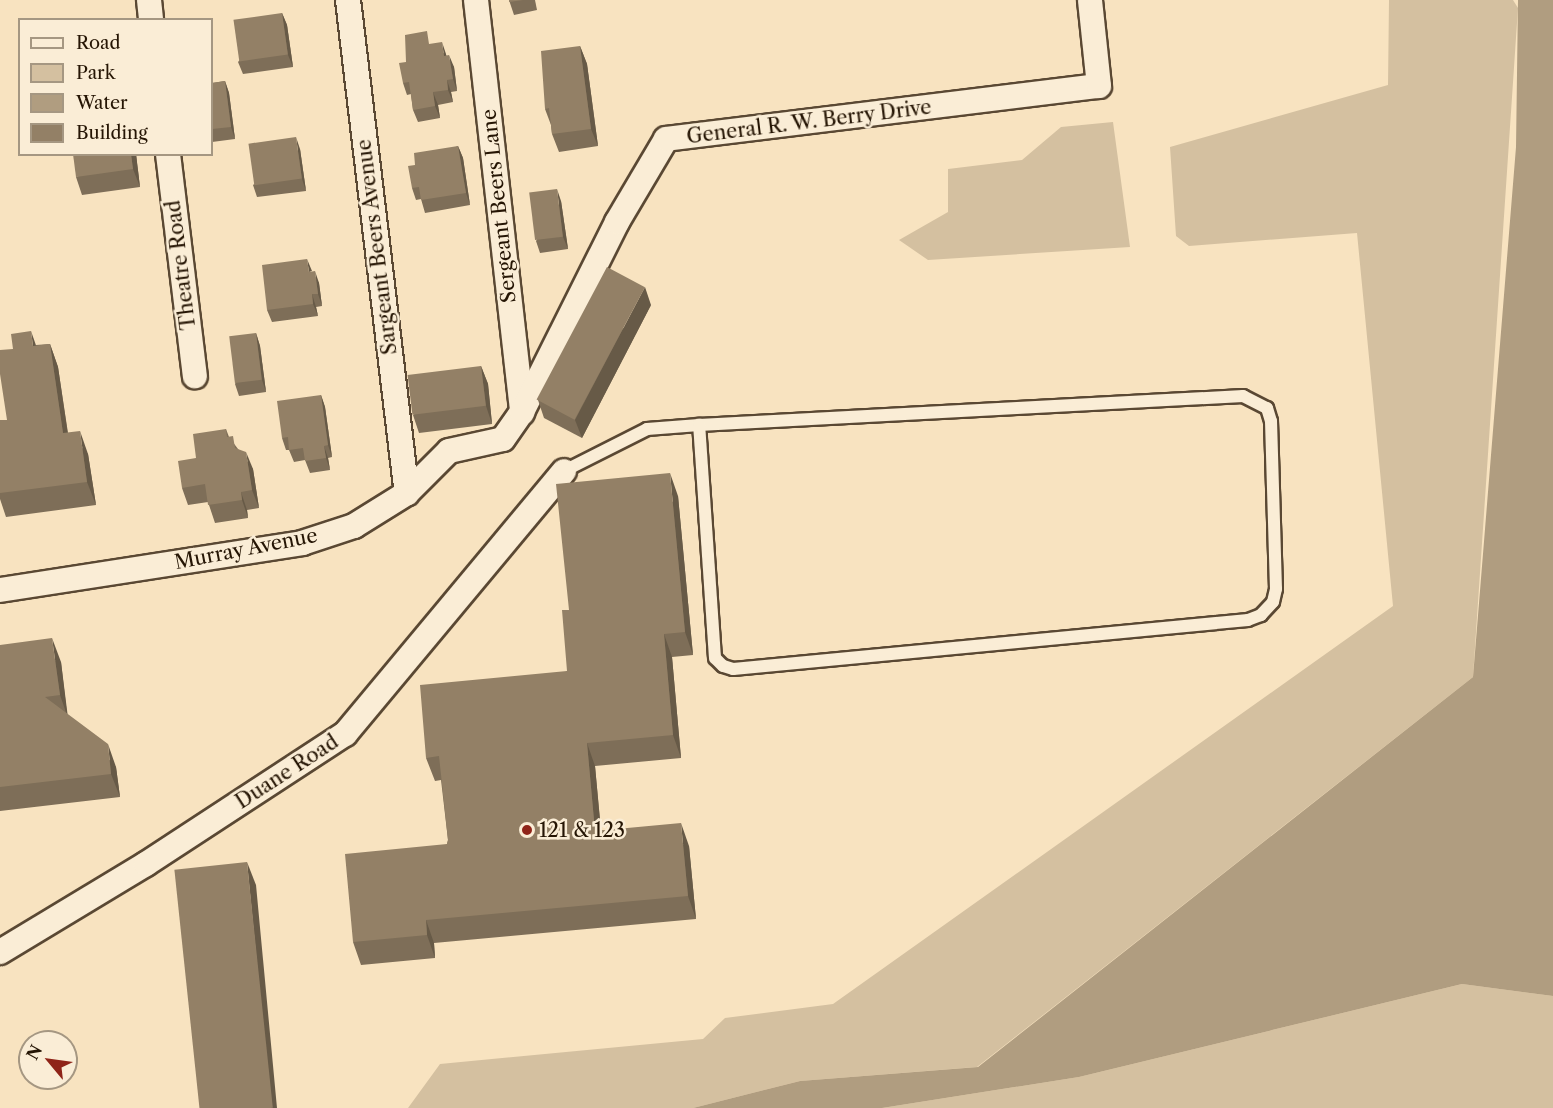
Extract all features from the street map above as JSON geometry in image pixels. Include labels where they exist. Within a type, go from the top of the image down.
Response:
[{"type":"street","points":[[149,0],[151,18]]},
{"type":"street","name":"Sargeant Beers Avenue","points":[[348,0],[407,493]]},
{"type":"street","name":"Sergeant Beers Lane","points":[[476,0],[522,412]]},
{"type":"street","name":"General R. W. Berry Drive","points":[[522,412],[617,222],[666,139],[1100,86],[1090,0]]},
{"type":"street","name":"Theatre Road","points":[[168,156],[195,376]]},
{"type":"street","name":"Murray Avenue","points":[[0,590],[302,543],[354,526],[407,493],[449,451],[503,439],[522,412]]},
{"type":"street","name":"Duane Road","points":[[0,952],[146,864],[345,734],[564,471]]},
{"type":"lane","points":[[564,471],[647,429],[699,425],[1243,396],[1255,399],[1267,408],[1271,421],[1276,589],[1272,602],[1261,615],[1248,620],[733,669],[723,666],[715,658],[699,425]]},
{"type":"green space","points":[[1389,0],[1513,0],[1518,8],[1473,677],[977,1067],[800,1081],[693,1108],[408,1108],[440,1064],[703,1039],[725,1018],[833,1004],[1393,606],[1357,233],[1189,246],[1176,236],[1170,147],[1388,85]]},
{"type":"green space","points":[[1113,122],[1130,247],[928,260],[899,240],[948,212],[948,169],[1022,160],[1061,127]]},
{"type":"green space","points":[[1462,984],[1553,996],[1553,1108],[882,1108],[1079,1077]]},
{"type":"water","points":[[1518,0],[1553,0],[1553,996],[1462,984],[1079,1077],[882,1108],[693,1108],[800,1081],[978,1067],[1473,677],[1516,147]]},
{"type":"building","points":[[282,13],[288,55],[239,61],[233,20]]},
{"type":"building","points":[[427,31],[429,44],[442,42],[444,56],[449,55],[453,79],[447,80],[448,90],[433,92],[435,106],[413,110],[409,82],[403,83],[399,63],[406,62],[405,35]]},
{"type":"building","points":[[580,46],[591,129],[552,134],[549,108],[545,109],[541,51]]},
{"type":"building","points":[[225,81],[231,127],[213,129],[213,83]]},
{"type":"building","points":[[296,137],[302,179],[254,185],[248,144]]},
{"type":"building","points":[[458,146],[466,193],[421,200],[419,187],[412,188],[408,166],[415,165],[414,153]]},
{"type":"building","points":[[73,156],[131,156],[133,169],[76,177]]},
{"type":"building","points":[[557,189],[563,237],[535,240],[529,192]]},
{"type":"building","points":[[307,259],[309,272],[315,271],[318,294],[312,294],[313,304],[267,310],[262,265]]},
{"type":"building","points":[[607,267],[645,287],[575,420],[537,399]]},
{"type":"building","points":[[31,331],[33,346],[50,344],[63,433],[80,431],[87,482],[0,493],[0,420],[7,420],[0,374],[0,350],[13,349],[11,334]]},
{"type":"building","points":[[256,333],[262,380],[235,383],[229,336]]},
{"type":"building","points":[[481,366],[486,406],[412,415],[408,375]]},
{"type":"building","points":[[321,395],[328,445],[324,446],[326,458],[305,461],[303,448],[289,450],[288,437],[282,438],[277,401]]},
{"type":"building","points":[[226,429],[227,437],[233,436],[235,448],[246,452],[252,490],[241,492],[242,500],[208,505],[205,484],[182,488],[178,461],[196,458],[193,434]]},
{"type":"building","points":[[670,473],[685,632],[664,634],[673,735],[587,743],[595,831],[681,823],[688,896],[426,920],[427,935],[353,942],[345,854],[447,844],[439,756],[426,758],[420,685],[567,671],[562,610],[569,610],[556,484]]},
{"type":"building","points":[[52,638],[60,695],[45,697],[108,744],[111,774],[0,787],[0,645]]},
{"type":"building","points":[[247,862],[273,1108],[199,1108],[174,870]]},
{"type":"place","name":"121 & 123","points":[[527,830]]}]
